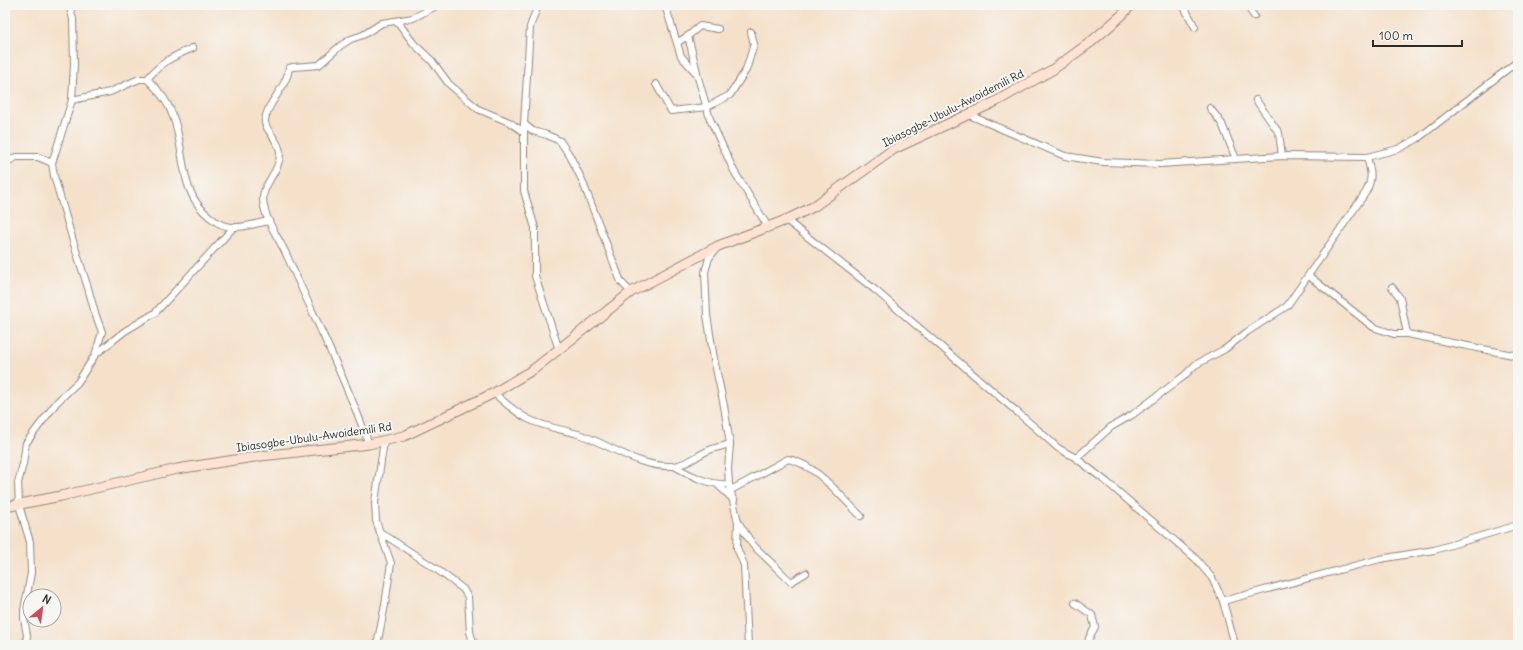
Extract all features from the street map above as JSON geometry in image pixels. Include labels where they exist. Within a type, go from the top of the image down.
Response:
[{"type":"street","points":[[26,645],[27,635],[24,610],[31,573],[30,542],[19,505],[18,483],[26,443],[57,402],[78,382],[95,355],[102,338],[102,332],[95,314],[58,190],[52,163],[72,100],[74,64],[73,19],[69,5]]},
{"type":"street","points":[[369,444],[326,340],[269,220],[263,200],[263,194],[278,166],[280,149],[276,139],[265,124],[265,118],[274,100],[286,83],[290,68],[293,66],[319,65],[340,46],[363,35],[382,23],[413,18],[438,5]]},
{"type":"street","points":[[538,5],[530,27],[524,124],[524,191],[534,228],[535,276],[559,350]]},
{"type":"street","points":[[665,5],[678,42],[681,56],[697,74]]},
{"type":"street","name":"Ibiasogbe-Ubulu-Awoidemili Rd","points":[[5,507],[176,469],[261,456],[384,441],[404,436],[445,418],[494,393],[534,369],[631,292],[718,246],[786,220],[813,207],[894,149],[996,102],[1052,70],[1091,42],[1121,16],[1131,5]]},
{"type":"street","points":[[1183,5],[1194,27]]},
{"type":"street","points":[[1246,5],[1254,16]]},
{"type":"street","points":[[397,21],[414,44],[432,61],[449,84],[478,109],[509,122],[524,132]]},
{"type":"street","points":[[678,42],[700,26],[718,29]]},
{"type":"street","points":[[656,84],[671,111],[707,107],[730,95],[746,70],[754,44],[751,32]]},
{"type":"street","points":[[688,36],[710,119],[734,171],[768,227]]},
{"type":"street","points":[[72,100],[110,92],[134,81],[147,79],[157,68],[172,57],[193,48]]},
{"type":"street","points":[[969,115],[1066,156],[1103,162],[1160,164],[1282,156],[1367,156],[1398,149],[1417,139],[1518,62]]},
{"type":"street","points":[[147,79],[165,100],[174,118],[180,144],[183,170],[195,203],[206,215],[220,226],[233,228],[269,220]]},
{"type":"street","points":[[1256,100],[1279,133],[1282,156]]},
{"type":"street","points":[[1210,108],[1222,124],[1236,159]]},
{"type":"street","points":[[524,124],[533,131],[560,141],[570,156],[582,180],[621,282],[631,292]]},
{"type":"street","points":[[1076,458],[1111,427],[1132,415],[1184,376],[1195,365],[1225,349],[1247,332],[1287,306],[1366,192],[1370,182],[1371,172],[1367,156]]},
{"type":"street","points":[[5,163],[16,157],[38,157],[52,163]]},
{"type":"street","points":[[786,220],[874,289],[1058,448],[1076,458],[1108,483],[1191,554],[1212,578],[1222,601],[1235,645]]},
{"type":"street","points":[[95,355],[108,344],[155,313],[233,228]]},
{"type":"street","points":[[718,246],[709,258],[706,268],[707,315],[730,444],[728,469],[730,487],[738,522],[737,548],[744,565],[748,645]]},
{"type":"street","points":[[698,256],[705,264],[706,268]]},
{"type":"street","points":[[1309,276],[1373,327],[1394,334],[1407,334],[1518,356]]},
{"type":"street","points":[[1392,287],[1400,298],[1407,334]]},
{"type":"street","points":[[102,338],[103,342],[108,344]]},
{"type":"street","points":[[494,393],[517,413],[530,420],[546,426],[578,434],[644,462],[656,465],[674,466],[685,463],[712,449],[730,444]]},
{"type":"street","points":[[377,645],[391,563],[376,521],[375,502],[384,441]]},
{"type":"street","points":[[674,466],[685,472],[717,484],[730,487],[788,459],[798,461],[822,478],[861,516]]},
{"type":"street","points":[[717,484],[734,500]]},
{"type":"street","points":[[738,522],[754,545],[792,582],[806,573]]},
{"type":"street","points":[[1222,601],[1380,559],[1434,550],[1518,525]]},
{"type":"street","points":[[380,532],[435,568],[463,589],[468,597],[470,632],[474,645]]},
{"type":"street","points":[[1075,603],[1092,615],[1095,627],[1089,638],[1088,645]]}]
